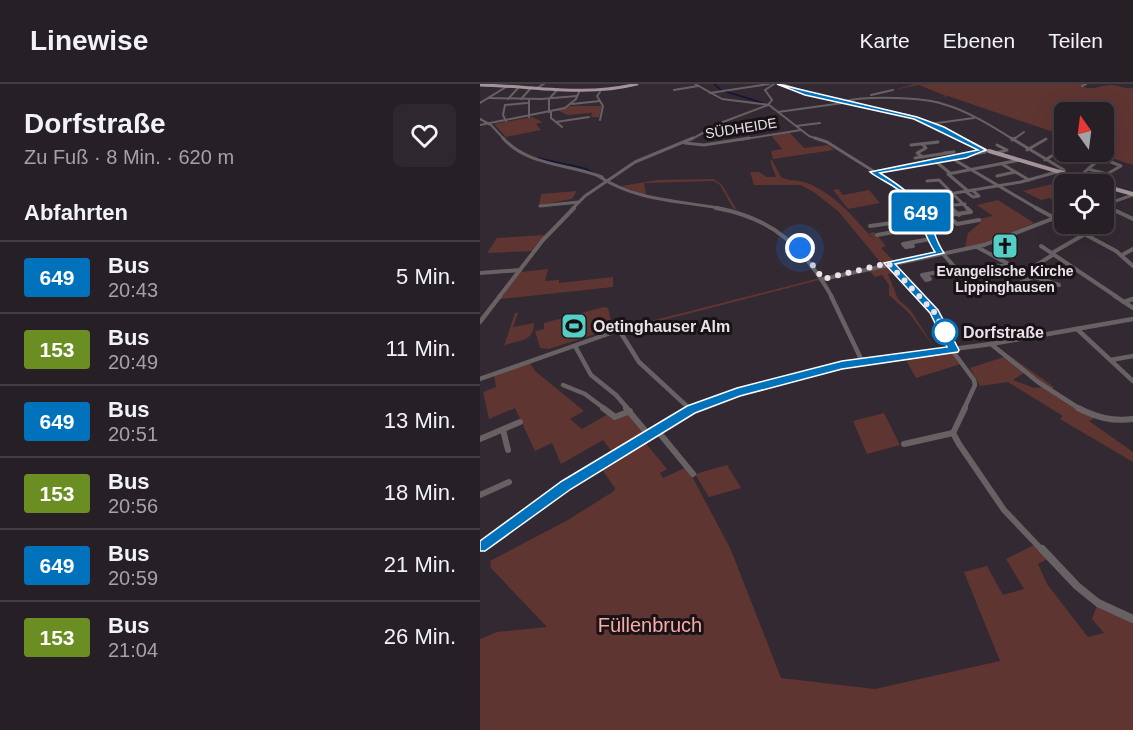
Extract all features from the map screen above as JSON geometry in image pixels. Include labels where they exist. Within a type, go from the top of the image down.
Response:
[{"type":"main road","points":[[480,85],[532,87],[574,91],[578,94],[618,90],[637,84]]},
{"type":"main road","points":[[776,85],[851,102],[930,124],[986,151],[1066,174]]},
{"type":"main road","points":[[1114,189],[1133,195]]},
{"type":"street","points":[[537,88],[544,84]]},
{"type":"street","points":[[574,91],[579,84]]},
{"type":"street","points":[[695,84],[722,99],[767,106],[801,130],[827,142],[894,184],[918,206],[925,219],[930,239],[973,288],[986,286],[993,289],[1028,282],[1033,277]]},
{"type":"street","points":[[674,90],[706,84]]},
{"type":"street","points":[[733,84],[742,87]]},
{"type":"street","points":[[1082,86],[1086,84]]},
{"type":"street","points":[[710,93],[749,86],[776,85]]},
{"type":"street","points":[[766,91],[776,85]]},
{"type":"street","points":[[488,99],[505,86]]},
{"type":"street","points":[[480,322],[520,270],[579,202],[636,162],[685,143],[723,122],[767,106],[772,100],[766,91],[749,86]]},
{"type":"street","points":[[508,99],[519,87]]},
{"type":"street","points":[[522,98],[532,87]]},
{"type":"street","points":[[480,101],[550,97],[558,90]]},
{"type":"street","points":[[845,101],[893,90]]},
{"type":"street","points":[[600,92],[597,96],[603,106],[600,120]]},
{"type":"street","points":[[522,98],[578,94]]},
{"type":"street","points":[[571,104],[578,94]]},
{"type":"street","points":[[550,97],[551,117],[562,127]]},
{"type":"street","points":[[863,97],[938,102],[976,118],[1064,170],[1062,173],[1030,180],[913,200]]},
{"type":"street","points":[[506,121],[505,105],[527,102],[531,99]]},
{"type":"street","points":[[710,102],[722,99]]},
{"type":"street","points":[[480,125],[529,117],[571,104],[600,101]]},
{"type":"street","points":[[527,102],[529,117]]},
{"type":"street","points":[[778,112],[851,102]]},
{"type":"street","points":[[556,122],[589,117]]},
{"type":"street","points":[[930,124],[976,118]]},
{"type":"street","points":[[480,119],[491,124],[508,145],[520,153],[584,169],[607,181],[651,197],[740,212],[794,241],[823,279],[862,361]]},
{"type":"street","points":[[796,126],[820,123]]},
{"type":"street","name":"SÜDHEIDE","points":[[685,143],[704,145],[801,130]]},
{"type":"street","points":[[1012,140],[1024,132]]},
{"type":"street","points":[[1027,150],[1046,139]]},
{"type":"street","points":[[929,162],[917,152],[926,148],[920,145],[931,143]]},
{"type":"street","points":[[996,153],[1007,150],[997,145]]},
{"type":"street","points":[[874,172],[986,151]]},
{"type":"street","points":[[915,158],[944,153]]},
{"type":"street","points":[[1046,160],[1054,155]]},
{"type":"street","points":[[1082,174],[1088,169],[1101,158],[1121,166],[1107,174],[1088,169]]},
{"type":"street","points":[[953,159],[1054,218]]},
{"type":"street","points":[[935,162],[950,173],[1020,160]]},
{"type":"street","points":[[1002,164],[1030,180]]},
{"type":"street","points":[[997,176],[1016,172]]},
{"type":"street","points":[[950,173],[948,175],[968,191]]},
{"type":"street","points":[[870,226],[908,219],[950,217],[971,212],[939,180],[927,181]]},
{"type":"street","points":[[1114,202],[1133,195]]},
{"type":"street","points":[[540,206],[579,202]]},
{"type":"street","points":[[918,206],[930,204]]},
{"type":"street","points":[[959,215],[952,206],[965,204]]},
{"type":"street","points":[[1114,210],[1133,219]]},
{"type":"street","points":[[950,217],[957,224],[979,220]]},
{"type":"street","points":[[823,279],[888,263],[976,247],[1054,218]]},
{"type":"street","points":[[876,234],[927,226]]},
{"type":"street","points":[[1024,273],[1085,234],[1122,255],[1133,266]]},
{"type":"street","points":[[910,243],[930,239]]},
{"type":"street","points":[[1041,246],[1133,308]]},
{"type":"street","points":[[976,247],[1024,273],[1059,285]]},
{"type":"street","points":[[1122,255],[1131,251]]},
{"type":"street","points":[[888,263],[934,312],[953,350],[975,380],[975,385],[953,433]]},
{"type":"street","points":[[971,271],[1009,265]]},
{"type":"street","points":[[926,275],[955,269]]},
{"type":"street","points":[[480,273],[520,270]]},
{"type":"street","points":[[1124,302],[1133,299]]},
{"type":"street","points":[[481,543],[566,485],[656,429],[691,410],[737,393],[862,361],[991,344],[1133,318]]},
{"type":"street","points":[[1077,328],[1133,381]]},
{"type":"street","points":[[480,379],[619,330],[639,362],[691,410]]},
{"type":"street","points":[[991,344],[1067,401],[1107,420],[1123,422],[1133,419]]},
{"type":"street","points":[[575,346],[591,375],[616,394],[648,434]]},
{"type":"street","points":[[1111,360],[1133,356]]},
{"type":"street","points":[[563,385],[585,394],[615,417],[630,411]]},
{"type":"street","points":[[480,439],[520,422]]},
{"type":"street","points":[[656,429],[693,474]]},
{"type":"street","points":[[503,430],[508,450]]},
{"type":"street","points":[[904,444],[953,433]]},
{"type":"street","points":[[953,433],[1004,510],[1077,586],[1098,603],[1133,619]]},
{"type":"street","points":[[480,495],[509,482]]},
{"type":"green space","points":[[915,84],[1082,84],[1087,88],[1113,85],[1133,88],[1133,165],[1114,159],[1114,102],[1054,102],[1054,132],[948,96],[929,100],[946,96],[919,85],[893,90]]},
{"type":"green space","points":[[571,106],[602,106],[599,117],[591,117],[592,113],[567,115],[557,110]]},
{"type":"green space","points":[[532,117],[543,122],[536,124],[541,130],[506,137],[494,124]]},
{"type":"green space","points":[[789,132],[804,148],[828,145],[834,150],[773,159],[771,151],[782,149],[771,135]]},
{"type":"green space","points":[[772,160],[781,177],[815,186],[834,199],[874,240],[869,233],[874,232],[886,246],[881,248],[893,260],[881,263],[839,212],[801,185],[754,185],[750,172],[776,177],[770,161]]},
{"type":"green space","points":[[714,179],[722,185],[737,210],[733,208],[720,185],[714,181],[644,183],[646,195],[621,186],[658,180]]},
{"type":"green space","points":[[1054,184],[1054,201],[1049,198],[1041,200],[1023,191]]},
{"type":"green space","points":[[838,189],[843,195],[869,190],[880,203],[848,209],[833,190]]},
{"type":"green space","points":[[577,191],[572,199],[539,205],[541,194]]},
{"type":"green space","points":[[998,200],[1034,223],[982,244],[965,247],[968,233],[980,223],[979,219],[993,216],[977,205]]},
{"type":"green space","points":[[545,235],[532,251],[487,253],[497,238]]},
{"type":"green space","points":[[887,264],[894,273],[888,274],[898,299],[911,311],[936,350],[909,313],[889,295],[889,285],[882,275],[875,277],[868,269]]},
{"type":"green space","points":[[548,269],[545,281],[559,280],[559,283],[613,277],[613,287],[500,299],[520,272]]},
{"type":"green space","points":[[823,279],[621,331],[623,328]]},
{"type":"green space","points":[[604,307],[608,308],[612,326],[608,330],[549,349],[540,348],[535,331],[544,329],[544,323]]},
{"type":"green space","points":[[515,313],[518,313],[513,327],[534,323],[533,329],[528,337],[504,346]]},
{"type":"green space","points":[[996,346],[1054,387],[1052,389],[1097,417],[1089,421],[1133,452],[1133,462],[1060,419],[1063,416],[1008,382],[980,386],[970,368],[1004,357],[1024,373],[1013,380],[1034,388],[1044,387]]},
{"type":"green space","points":[[953,353],[961,364],[916,378],[905,358]]},
{"type":"green space","points":[[530,363],[535,371],[584,411],[570,419],[582,429],[608,414],[616,420],[629,413],[644,432],[612,452],[603,440],[561,464],[552,443],[535,451],[515,408],[489,419],[483,392],[496,387],[494,375]]},
{"type":"green space","points":[[884,413],[900,445],[867,454],[853,421]]},
{"type":"green space","name":"Füllenbruch","points":[[643,440],[667,469],[660,473],[663,478],[687,467],[731,550],[781,678],[875,689],[1000,661],[964,572],[987,566],[1003,595],[1024,589],[1006,559],[1034,545],[1047,559],[1038,564],[1047,584],[1088,637],[1104,633],[1092,619],[1097,605],[1133,621],[1133,730],[480,730],[480,639],[497,632],[547,627],[491,568],[490,561],[568,520],[614,491],[615,488],[601,468]]},
{"type":"green space","points":[[727,465],[741,488],[709,497],[695,474]]},
{"type":"waterway","points":[[714,84],[721,90]]},
{"type":"waterway","points":[[724,91],[763,103]]},
{"type":"waterway","points":[[538,158],[569,165]]},
{"type":"waterway","points":[[570,165],[583,168]]},
{"type":"waterway","points":[[584,168],[594,173]]},
{"type":"bus line","name":"649","points":[[480,546],[566,485],[648,434],[691,410],[715,400],[842,365],[954,350],[934,312],[888,263],[940,253],[930,239],[925,219],[917,205],[905,192],[874,172],[978,154],[983,150],[942,128],[916,118],[807,94],[779,84]]},
{"type":"place","name":"Evangelische Kirche Lippinghausen","points":[[1005,246]]},
{"type":"place","name":"Oetinghauser Alm","points":[[574,326]]},
{"type":"place","name":"Dorfstraße","points":[[945,332]]},
{"type":"route","points":[[800,248],[823,279],[888,263],[934,312],[945,332]]}]
